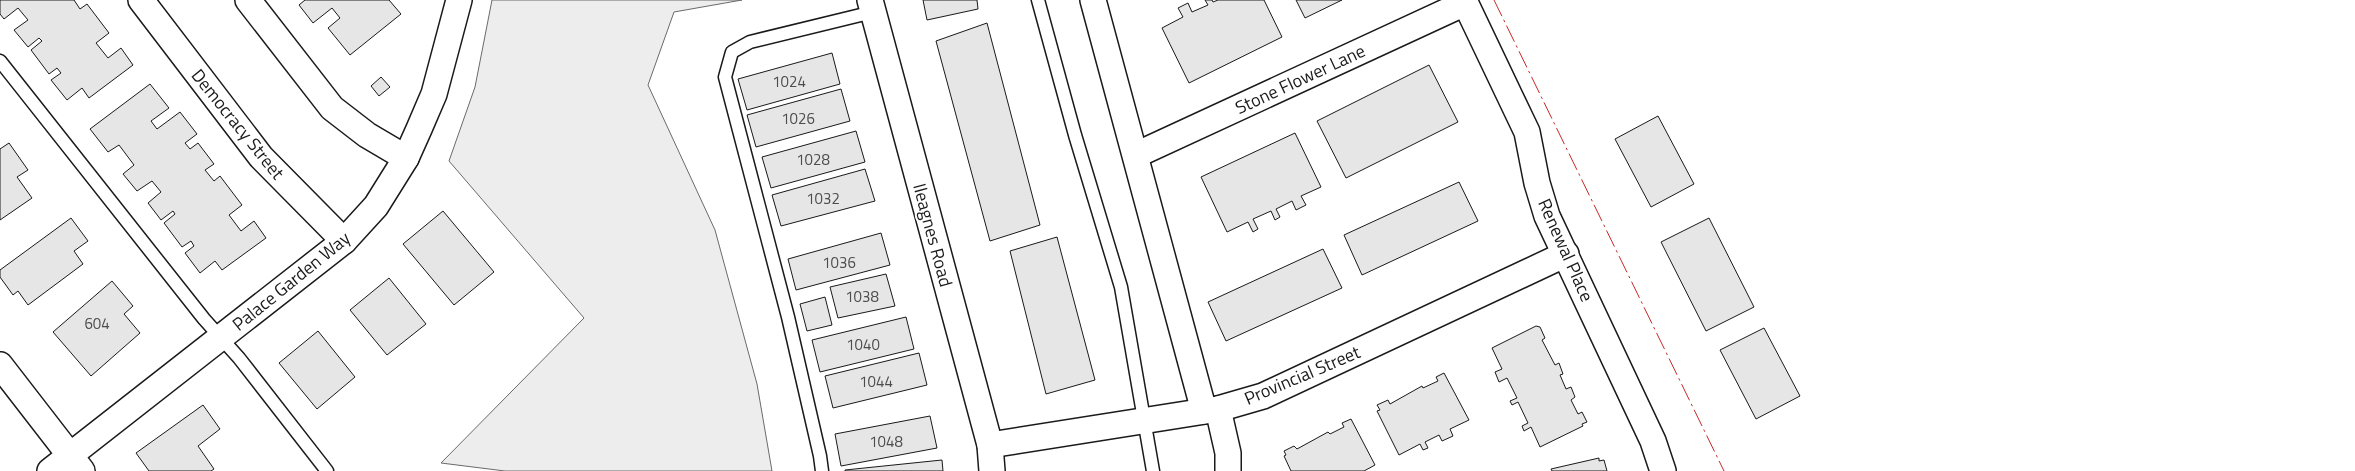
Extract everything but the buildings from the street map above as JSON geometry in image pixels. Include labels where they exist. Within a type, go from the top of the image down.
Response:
[{"type":"street","name":"Democracy Street","points":[[141,0],[261,157],[344,242]]},
{"type":"street","points":[[248,0],[332,108],[368,135],[406,158]]},
{"type":"street","name":"Palace Garden Way","points":[[50,471],[76,464],[220,339],[344,242],[376,206],[406,158],[434,94],[459,0]]},
{"type":"street","points":[[1092,0],[1211,410],[1228,454],[1228,471]]},
{"type":"street","name":"Stone Flower Lane","points":[[1136,155],[1464,1]]},
{"type":"street","name":"Renewal Place","points":[[1464,1],[1527,132],[1537,183],[1547,216],[1653,441],[1663,471]]},
{"type":"street","name":"Ileagnes Road","points":[[872,6],[990,445],[992,471]]},
{"type":"street","name":"Provincial Street","points":[[990,445],[1211,410],[1263,396],[1566,254]]},
{"type":"street","points":[[0,365],[76,464]]},
{"type":"lane","points":[[1038,0],[1075,135],[1121,287],[1153,471]]},
{"type":"lane","points":[[822,471],[788,317],[725,77],[732,52],[750,42],[872,6]]},
{"type":"lane","points":[[0,61],[220,339],[239,358],[327,471]]},
{"type":"shaded area","points":[[492,0],[742,0],[674,12],[648,85],[715,230],[757,384],[772,471],[505,471],[441,463],[584,318],[449,161],[475,87]]},
{"type":"power","points":[[1494,0],[1724,471]]}]
